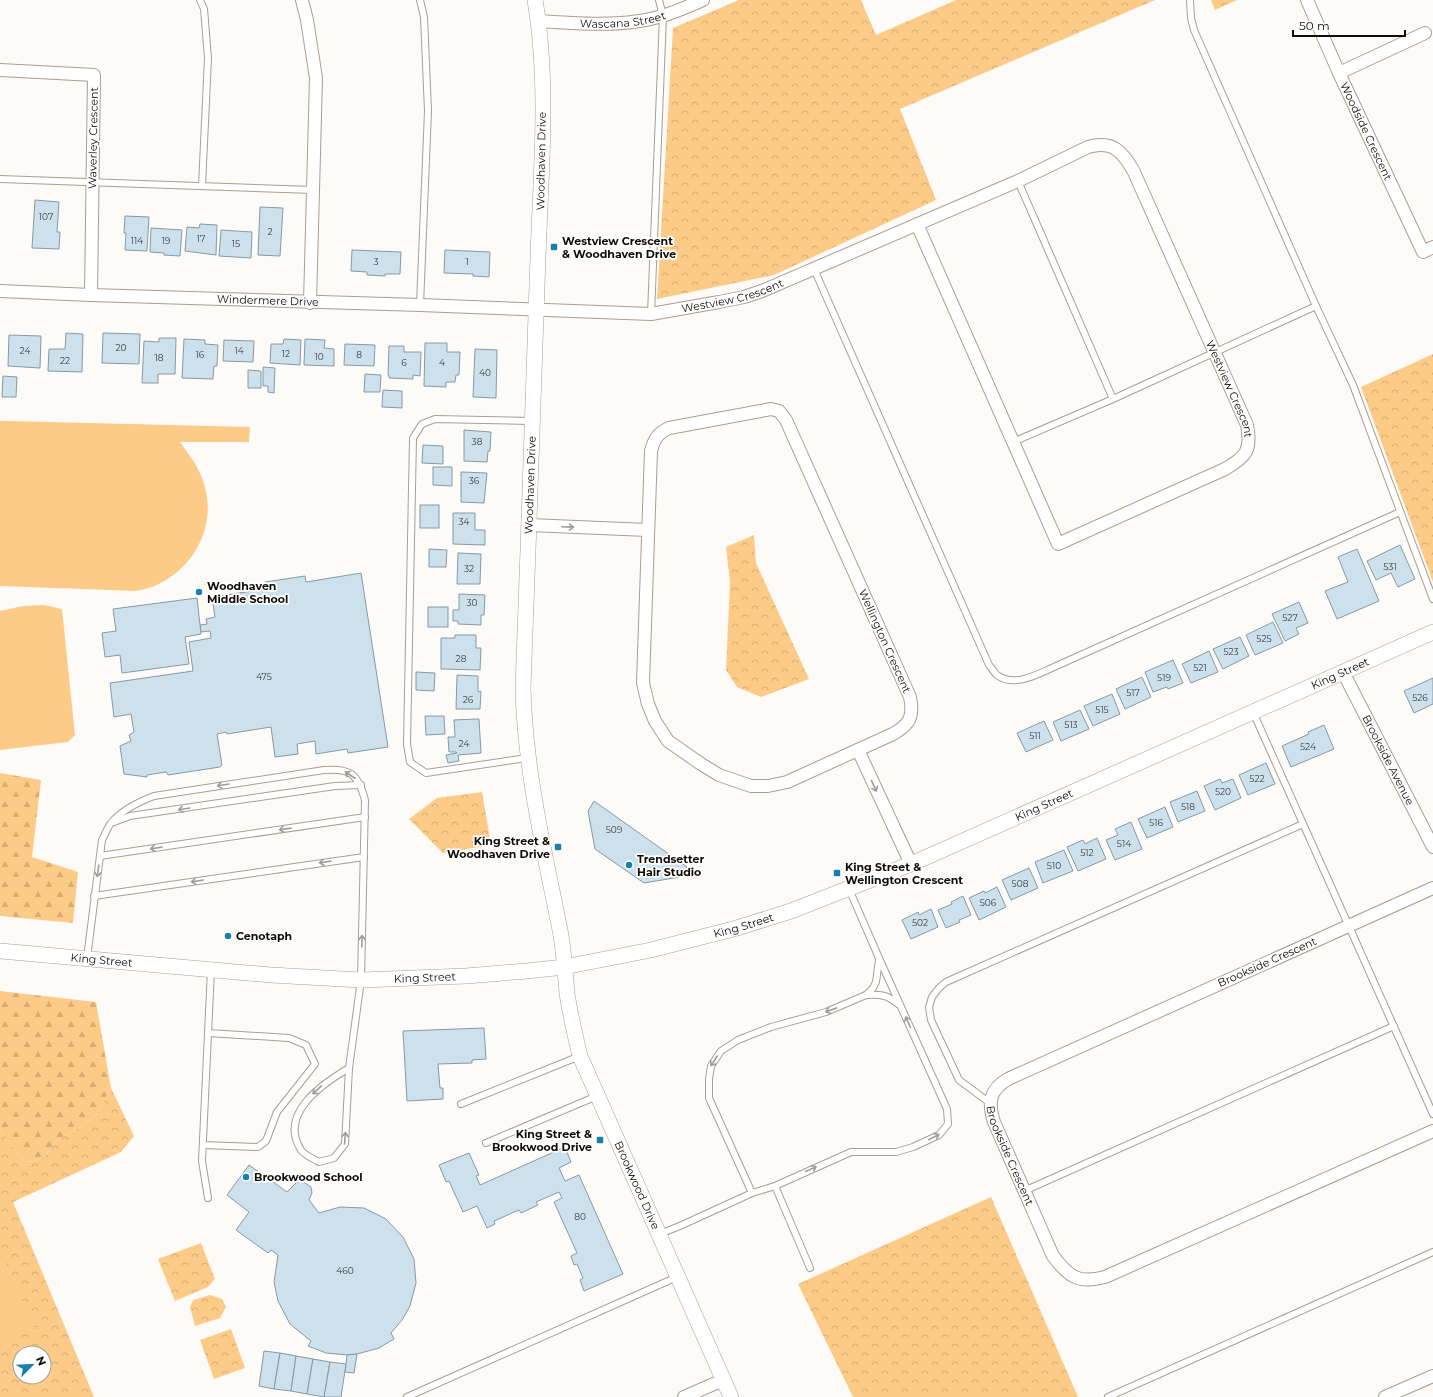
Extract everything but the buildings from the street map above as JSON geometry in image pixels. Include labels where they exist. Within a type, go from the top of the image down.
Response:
[{"type":"street","points":[[302,0],[307,20],[316,78],[310,303]]},
{"type":"street","name":"Woodhaven Drive","points":[[535,0],[538,21],[542,116],[537,310],[523,688],[524,723],[527,758],[560,933],[564,967]]},
{"type":"street","name":"Wascana Street","points":[[538,21],[610,23],[639,22],[663,16],[703,0]]},
{"type":"street","name":"Woodside Crescent","points":[[1307,0],[1423,252],[1433,247]]},
{"type":"street","points":[[1340,72],[1425,33]]},
{"type":"street","name":"Waverley Crescent","points":[[0,70],[94,75],[91,295]]},
{"type":"street","name":"Westview Crescent","points":[[537,310],[651,314],[744,297],[773,287],[917,224],[1018,181],[1088,147],[1097,144],[1107,145],[1122,154],[1134,172],[1247,425],[1250,438],[1246,453],[1237,462],[1225,469],[1058,544],[917,224]]},
{"type":"street","name":"Windermere Drive","points":[[0,291],[537,310]]},
{"type":"street","name":"Wellington Crescent","points":[[771,409],[779,411],[786,420],[910,697],[912,705],[911,719],[904,728],[858,750],[787,782],[768,786],[751,786],[719,775],[668,741],[655,722],[648,704],[643,683],[648,530],[651,450],[656,437],[662,431],[668,428],[764,410],[771,409]]},
{"type":"street","points":[[529,526],[648,530]]},
{"type":"street","name":"King Street","points":[[0,951],[211,970],[361,980],[466,976],[564,967],[651,950],[736,928],[791,911],[911,864],[1433,632]]},
{"type":"street","name":"Brookside Avenue","points":[[1343,672],[1433,847]]},
{"type":"street","points":[[858,750],[911,864]]},
{"type":"street","name":"Brookside Crescent","points":[[1433,888],[1008,1079],[995,1088],[990,1103],[994,1122],[1053,1256],[1068,1273],[1085,1280],[1105,1277],[1433,1131]]},
{"type":"street","name":"Brookwood Drive","points":[[564,967],[572,1024],[580,1056],[731,1397]]},
{"type":"street","points":[[1385,1397],[1433,1376]]},
{"type":"street","points":[[684,1397],[723,1380]]},
{"type":"lane","points":[[200,0],[204,9],[208,58],[202,186]]},
{"type":"lane","points":[[420,0],[424,17],[428,111],[420,305]]},
{"type":"lane","points":[[651,314],[663,16],[659,0]]},
{"type":"lane","points":[[1190,0],[1191,18],[1194,30],[1353,386],[1433,599]]},
{"type":"lane","points":[[0,179],[313,190]]},
{"type":"lane","points":[[1018,181],[1114,399]]},
{"type":"lane","points":[[814,269],[990,665],[998,676],[1009,680],[1024,679],[1054,667],[1400,512]]},
{"type":"lane","points":[[1013,442],[1114,399],[1316,306]]},
{"type":"lane","points":[[527,758],[426,774],[410,762],[406,744],[413,438],[422,424],[435,419],[532,421]]},
{"type":"lane","points":[[1254,712],[1433,1114]]},
{"type":"lane","points":[[87,960],[102,840],[111,823],[138,802],[154,796],[316,771],[339,769],[352,774],[361,785],[365,800],[361,980],[349,1068],[345,1144],[334,1158],[319,1162],[302,1151],[294,1133],[296,1115],[313,1094],[328,1080],[349,1068]]},
{"type":"lane","points":[[111,823],[130,816],[335,786],[361,785]]},
{"type":"lane","points":[[100,856],[365,817]]},
{"type":"lane","points":[[990,1103],[959,1080],[931,1020],[929,1007],[932,997],[938,988],[946,982],[1303,824]]},
{"type":"lane","points":[[94,896],[364,856]]},
{"type":"lane","points":[[658,1234],[682,1225],[752,1193],[775,1186],[851,1152],[896,1152],[913,1147],[939,1135],[944,1131],[948,1124],[947,1109],[849,889]]},
{"type":"lane","points":[[752,1193],[709,1098],[711,1066],[721,1051],[738,1040],[771,1027],[833,1010],[866,994],[873,988],[876,982],[879,958]]},
{"type":"lane","points":[[208,1198],[202,1161],[211,970]]},
{"type":"lane","points":[[866,994],[886,995],[893,999],[901,1007]]},
{"type":"lane","points":[[1024,1191],[1394,1026]]},
{"type":"lane","points":[[203,1145],[258,1147],[266,1141],[277,1112],[316,1064],[306,1044],[289,1038],[208,1033]]},
{"type":"lane","points":[[461,1104],[580,1056]]},
{"type":"lane","points":[[486,1143],[597,1096]]},
{"type":"lane","points":[[775,1186],[810,1268]]},
{"type":"lane","points":[[1108,1397],[1433,1252]]},
{"type":"lane","points":[[407,1397],[677,1277]]},
{"type":"green space","points":[[739,0],[861,0],[876,35],[956,0],[1155,0],[900,109],[936,200],[774,275],[657,299],[673,28]]},
{"type":"green space","points":[[1211,0],[1237,0],[1215,10]]},
{"type":"green space","points":[[1433,354],[1433,582],[1361,387]]},
{"type":"green space","points":[[0,421],[250,427],[249,442],[180,442],[200,473],[207,494],[208,510],[206,526],[201,540],[193,554],[183,566],[171,577],[157,585],[136,591],[0,586]]},
{"type":"green space","points":[[754,535],[756,563],[809,679],[761,697],[737,687],[726,670],[730,583],[726,547]]},
{"type":"green space","points":[[44,605],[62,609],[75,735],[68,742],[0,750],[0,611],[23,606]]},
{"type":"green space","points":[[0,773],[41,780],[32,857],[78,872],[73,923],[0,916]]},
{"type":"green space","points":[[482,792],[491,845],[443,853],[409,819],[437,798]]},
{"type":"green space","points":[[0,991],[96,1002],[111,1088],[99,1111],[87,1123],[56,1141],[46,1155],[35,1161],[24,1162],[0,1129]]},
{"type":"green space","points":[[111,1088],[134,1136],[121,1152],[13,1202],[94,1397],[0,1397],[0,1129],[24,1162],[35,1161],[46,1155],[56,1141],[87,1123],[99,1111]]},
{"type":"green space","points":[[991,1197],[1078,1397],[853,1397],[798,1284]]},
{"type":"green space","points":[[201,1243],[215,1279],[208,1287],[175,1301],[158,1259]]},
{"type":"green space","points":[[0,1248],[34,1328],[0,1343]]},
{"type":"green space","points":[[210,1295],[222,1299],[226,1307],[220,1318],[195,1326],[190,1307],[193,1300]]},
{"type":"green space","points":[[231,1329],[245,1368],[214,1379],[200,1340]]},
{"type":"place","name":"Westview Crescent & Woodhaven Drive","points":[[554,247]]},
{"type":"place","name":"Woodhaven Middle School","points":[[199,592]]},
{"type":"place","name":"King Street & Woodhaven Drive","points":[[558,847]]},
{"type":"place","name":"Trendsetter Hair Studio","points":[[629,865]]},
{"type":"place","name":"King Street & Wellington Crescent","points":[[837,873]]},
{"type":"place","name":"Cenotaph","points":[[228,936]]},
{"type":"place","name":"King Street & Brookwood Drive","points":[[600,1140]]},
{"type":"place","name":"Brookwood School","points":[[246,1177]]}]
